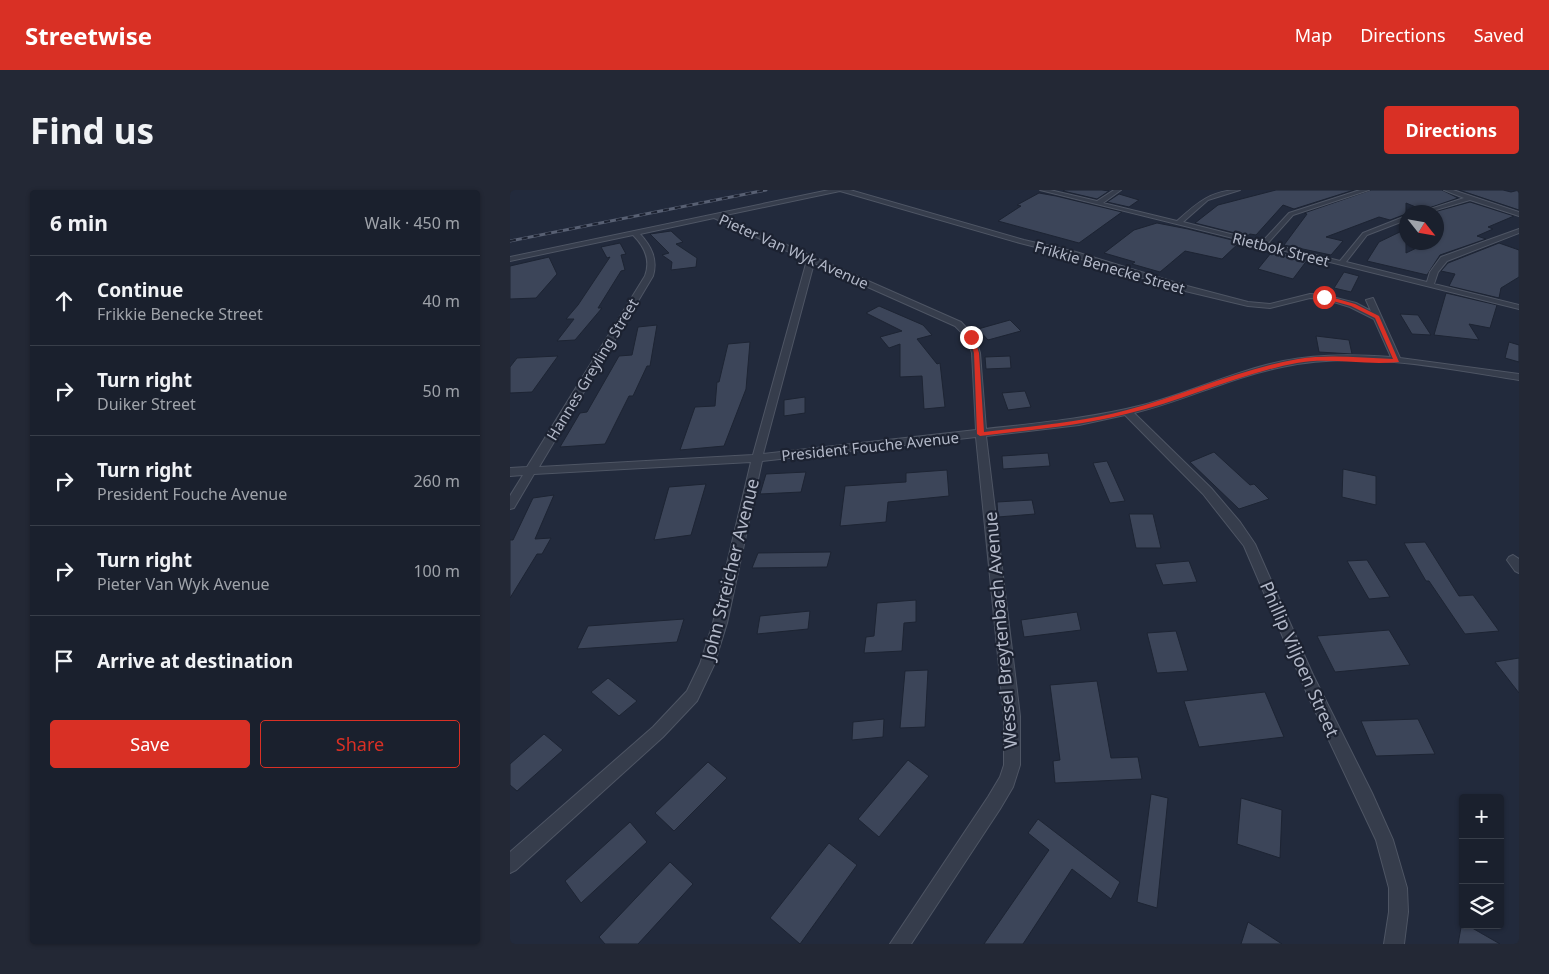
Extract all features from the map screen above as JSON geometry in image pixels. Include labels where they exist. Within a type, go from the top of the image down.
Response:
[{"type":"street","points":[[519,249],[805,190]]},
{"type":"street","points":[[715,216],[838,190]]},
{"type":"street","name":"Frikkie Benecke Street","points":[[843,190],[1022,242],[1072,254],[1184,288],[1248,304],[1270,306],[1304,297],[1324,297],[1353,305],[1377,317]]},
{"type":"street","name":"Rietbok Street","points":[[1043,190],[1519,307]]},
{"type":"street","points":[[1099,204],[1118,190]]},
{"type":"street","points":[[1178,223],[1206,199],[1237,190]]},
{"type":"street","points":[[1263,245],[1291,214],[1366,190]]},
{"type":"street","points":[[1446,190],[1519,214]]},
{"type":"street","points":[[1444,206],[1470,198]]},
{"type":"street","name":"Pieter Van Wyk Avenue","points":[[510,259],[715,216],[958,324],[971,337],[976,353],[980,434]]},
{"type":"street","points":[[1341,264],[1365,234],[1399,221]]},
{"type":"street","points":[[1430,286],[1437,268],[1444,259],[1519,231]]},
{"type":"street","name":"Hannes Greyling Street","points":[[510,505],[649,276],[652,268],[650,254],[643,241],[635,233]]},
{"type":"street","name":"John Streicher Avenue","points":[[510,864],[680,711],[699,683],[720,623],[757,458],[811,258]]},
{"type":"street","points":[[1370,300],[1396,361]]},
{"type":"street","name":"President Fouche Avenue","points":[[510,472],[757,458],[1079,422],[1127,412],[1260,370],[1298,361],[1321,359],[1396,361],[1519,378]]},
{"type":"street","name":"Phillip Viljoen Street","points":[[1127,412],[1210,492],[1232,517],[1249,544],[1326,718],[1371,808],[1384,842],[1397,880],[1399,899],[1394,944]]},
{"type":"street","name":"Wessel Breytenbach Avenue","points":[[900,944],[994,803],[1007,781],[1012,765],[1012,716],[980,434]]},
{"type":"building","points":[[1276,190],[1354,190],[1294,209],[1283,205],[1256,235],[1250,234],[1247,236],[1195,223],[1218,205]]},
{"type":"building","points":[[1371,190],[1442,190],[1458,198],[1438,205],[1411,205],[1406,203],[1406,205],[1399,205],[1399,217],[1390,220],[1379,217],[1326,237],[1343,241],[1331,255],[1284,245],[1307,214],[1304,213]]},
{"type":"building","points":[[1459,190],[1503,190],[1511,192],[1519,190],[1519,210]]},
{"type":"building","points":[[1063,191],[1109,191],[1097,199]]},
{"type":"building","points":[[1039,193],[1122,212],[1079,243],[998,221],[1021,206],[1017,205]]},
{"type":"building","points":[[1119,194],[1139,200],[1129,207],[1107,202]]},
{"type":"building","points":[[1470,202],[1514,216],[1488,227],[1493,229],[1477,236],[1486,239],[1440,255],[1427,275],[1367,261],[1379,242],[1399,232],[1399,250],[1406,250],[1406,253],[1412,250],[1444,250],[1444,209]]},
{"type":"building","points":[[1157,223],[1240,242],[1222,259],[1185,251],[1160,272],[1104,253],[1134,230]]},
{"type":"building","points":[[671,231],[683,242],[676,244],[697,258],[696,267],[671,270],[672,262],[662,255],[669,253],[650,234]]},
{"type":"building","points":[[620,243],[626,254],[621,255],[625,270],[621,271],[598,308],[602,308],[575,340],[557,341],[574,319],[566,319],[578,305],[610,257],[607,258],[601,247]]},
{"type":"building","points":[[1499,243],[1519,250],[1519,277],[1501,288],[1499,298],[1449,286],[1455,274],[1441,271],[1448,263]]},
{"type":"building","points":[[1280,252],[1308,259],[1293,279],[1258,269],[1271,253],[1279,254]]},
{"type":"building","points":[[549,257],[557,274],[536,298],[510,299],[510,266]]},
{"type":"building","points":[[1344,272],[1359,276],[1351,292],[1334,288]]},
{"type":"building","points":[[1446,293],[1497,305],[1490,328],[1469,324],[1479,340],[1434,335]]},
{"type":"building","points":[[879,306],[923,325],[932,335],[917,339],[937,364],[940,363],[945,407],[924,409],[922,376],[900,377],[900,344],[889,348],[880,337],[902,331],[866,313]]},
{"type":"building","points":[[1400,314],[1418,315],[1431,335],[1412,334]]},
{"type":"building","points":[[1010,320],[1021,331],[988,340],[978,329]]},
{"type":"building","points":[[657,325],[650,366],[647,366],[633,396],[629,396],[605,444],[560,447],[580,413],[587,412],[619,356],[632,355],[638,327]]},
{"type":"building","points":[[1316,336],[1349,340],[1352,354],[1319,352]]},
{"type":"building","points":[[750,342],[746,389],[724,446],[680,450],[695,407],[715,406],[717,382],[719,382],[728,344]]},
{"type":"building","points":[[1509,342],[1519,345],[1519,362],[1505,358]]},
{"type":"building","points":[[558,356],[532,392],[510,393],[510,367],[517,358]]},
{"type":"building","points":[[1010,356],[1011,368],[986,369],[985,357]]},
{"type":"building","points":[[1025,391],[1031,407],[1008,410],[1002,393]]},
{"type":"building","points":[[805,397],[805,413],[784,416],[784,400]]},
{"type":"building","points":[[1214,452],[1250,485],[1254,484],[1269,499],[1239,509],[1190,462]]},
{"type":"building","points":[[1048,453],[1050,466],[1003,469],[1002,456]]},
{"type":"building","points":[[1107,461],[1125,501],[1110,503],[1093,463]]},
{"type":"building","points":[[1343,469],[1376,476],[1376,505],[1342,497]]},
{"type":"building","points":[[947,470],[949,496],[888,502],[886,522],[840,526],[845,486],[906,482],[906,473]]},
{"type":"building","points":[[806,472],[801,492],[760,494],[766,474]]},
{"type":"building","points":[[706,484],[691,535],[654,540],[669,487]]},
{"type":"building","points":[[554,495],[535,539],[551,538],[542,554],[537,554],[510,598],[510,540],[513,540],[533,498]]},
{"type":"building","points":[[1032,500],[1035,514],[998,517],[997,502]]},
{"type":"building","points":[[1129,514],[1153,514],[1161,548],[1136,548]]},
{"type":"building","points":[[1425,542],[1459,596],[1473,595],[1499,631],[1465,634],[1429,581],[1426,581],[1404,543]]},
{"type":"building","points":[[831,552],[827,567],[752,568],[758,553]]},
{"type":"building","points":[[1367,560],[1390,597],[1369,599],[1347,561]]},
{"type":"building","points":[[1189,561],[1197,582],[1163,585],[1155,564]]},
{"type":"building","points":[[916,600],[916,622],[904,623],[902,651],[864,653],[866,637],[874,636],[877,603]]},
{"type":"building","points":[[810,611],[808,629],[757,634],[760,616]]},
{"type":"building","points":[[1077,612],[1081,630],[1024,637],[1021,620]]},
{"type":"building","points":[[684,619],[677,642],[577,649],[588,626]]},
{"type":"building","points":[[1389,630],[1410,665],[1335,672],[1317,636]]},
{"type":"building","points":[[1176,631],[1188,671],[1157,673],[1147,633]]},
{"type":"building","points":[[1519,658],[1519,693],[1495,662]]},
{"type":"building","points":[[928,670],[925,727],[900,728],[905,671]]},
{"type":"building","points":[[608,678],[637,701],[619,716],[591,692]]},
{"type":"building","points":[[1097,681],[1111,758],[1138,757],[1142,779],[1055,783],[1053,761],[1060,760],[1050,685]]},
{"type":"building","points":[[1265,692],[1284,737],[1199,747],[1184,701]]},
{"type":"building","points":[[884,719],[883,737],[852,740],[853,722]]},
{"type":"building","points":[[1418,719],[1435,754],[1376,756],[1361,721]]},
{"type":"building","points":[[544,734],[563,750],[517,791],[510,785],[510,764]]},
{"type":"building","points":[[908,760],[929,776],[879,837],[858,819]]},
{"type":"building","points":[[708,762],[727,778],[674,831],[655,813]]},
{"type":"building","points":[[1151,794],[1168,798],[1157,908],[1137,902]]},
{"type":"building","points":[[1241,798],[1282,810],[1280,858],[1237,844]]},
{"type":"building","points":[[1038,819],[1120,882],[1111,899],[1072,869],[1023,944],[984,944],[1049,850],[1028,833]]},
{"type":"building","points":[[630,822],[647,842],[581,903],[565,881]]},
{"type":"building","points":[[829,843],[857,865],[800,944],[770,918]]},
{"type":"building","points":[[670,862],[693,884],[638,944],[605,944],[599,937]]},
{"type":"building","points":[[1248,922],[1282,944],[1241,944]]},
{"type":"building","points":[[1461,929],[1474,929],[1500,944],[1458,944]]},
{"type":"railway","points":[[510,241],[766,190]]},
{"type":"route","points":[[971,337],[976,353],[980,434],[1079,422],[1127,412],[1180,397],[1260,370],[1298,361],[1355,359],[1396,361],[1377,317],[1361,308],[1324,297]]}]
